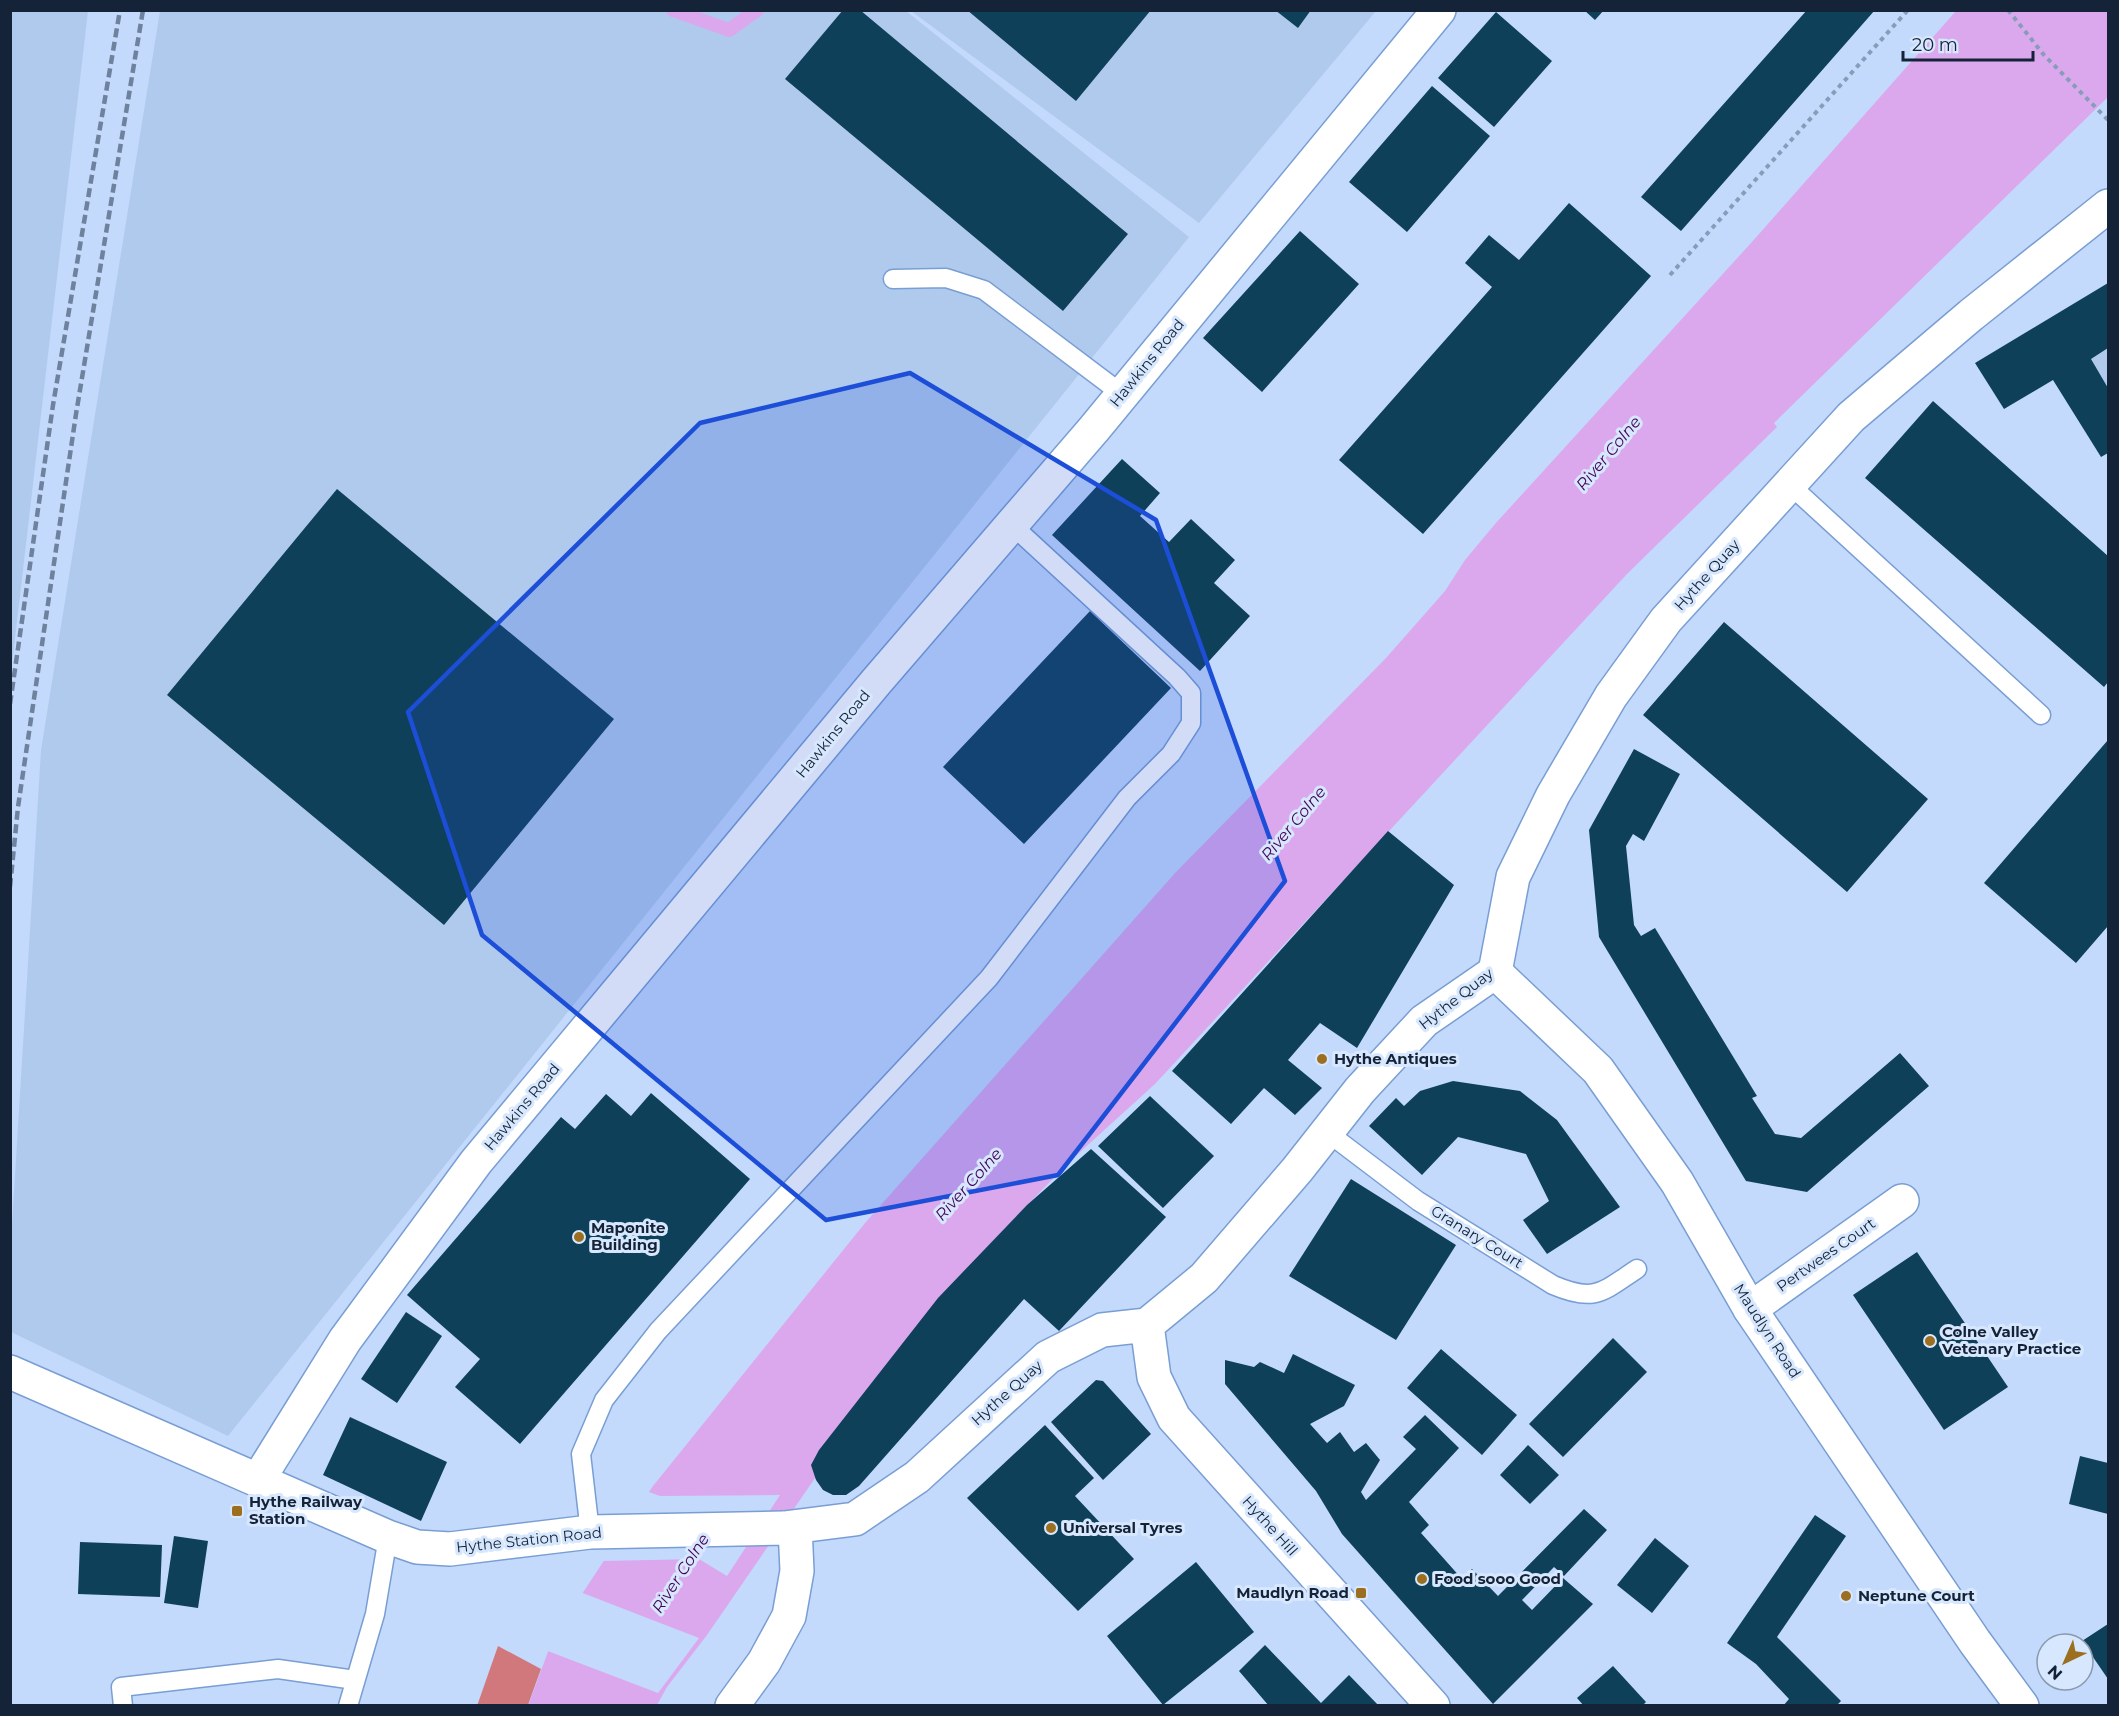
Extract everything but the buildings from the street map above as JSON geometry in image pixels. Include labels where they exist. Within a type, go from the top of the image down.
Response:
[{"type":"street","name":"Hawkins Road","points":[[258,1480],[345,1340],[476,1162],[876,682],[1122,394],[1439,10]]},
{"type":"street","name":"Hythe Quay","points":[[789,1527],[855,1519],[917,1477],[1048,1357],[1102,1330],[1147,1325],[1204,1278],[1328,1132],[1360,1090],[1424,1021],[1495,972],[1513,877],[1553,795],[1611,696],[1666,620],[1851,417],[1971,315],[2109,206]]},
{"type":"street","name":"Maudlyn Road","points":[[1495,972],[1598,1070],[1677,1182],[1750,1309],[1975,1642],[2022,1706]]},
{"type":"street","name":"Pertwees Court","points":[[1750,1309],[1902,1201]]},
{"type":"street","name":"Hythe Hill","points":[[1147,1325],[1154,1377],[1174,1418],[1432,1706]]},
{"type":"street","name":"Hythe Station Road","points":[[10,1372],[388,1537],[417,1546],[450,1549],[604,1532],[789,1527]]},
{"type":"street","points":[[732,1706],[764,1662],[789,1616],[796,1571],[789,1527]]},
{"type":"lane","points":[[893,279],[946,278],[984,290],[1122,394]]},
{"type":"lane","points":[[1789,484],[2041,715]]},
{"type":"lane","points":[[604,1532],[581,1454],[604,1400],[658,1331],[989,978],[1127,798],[1171,754],[1191,723],[1191,693],[1178,677],[1012,525]]},
{"type":"lane","name":"Granary Court","points":[[1328,1132],[1418,1201],[1553,1285],[1572,1293],[1598,1294],[1637,1269]]},
{"type":"lane","points":[[348,1706],[375,1614],[388,1537]]},
{"type":"lane","points":[[123,1706],[121,1687],[278,1669],[355,1680]]},
{"type":"path","points":[[1670,275],[1908,10]]},
{"type":"path","points":[[2008,10],[2044,55],[2109,120]]},
{"type":"highlighted area","points":[[910,373],[1156,520],[1285,881],[1058,1175],[826,1220],[482,935],[408,712],[700,423]]},
{"type":"shaded area","points":[[10,11],[88,11],[11,673]]},
{"type":"shaded area","points":[[160,11],[906,11],[1189,237],[228,1436],[11,1332],[11,1241],[41,750]]},
{"type":"shaded area","points":[[911,11],[1376,11],[1199,223]]},
{"type":"shaded area","points":[[2108,348],[2108,388],[2091,359]]},
{"type":"shaded area","points":[[498,1646],[541,1669],[528,1705],[477,1706]]},
{"type":"water","name":"River Colne","points":[[1956,11],[2108,11],[2108,97],[1774,423],[1777,427],[1627,574],[1155,1084],[1068,1163],[985,1249],[908,1343],[707,1635],[667,1687],[657,1705],[528,1706],[553,1638],[653,1486],[865,1223],[1176,872],[1386,658],[1445,591],[1465,560],[1495,524],[1751,243]]},
{"type":"pier","points":[[646,1491],[660,1496],[780,1495],[727,1576],[699,1559],[600,1561]]},
{"type":"pier","points":[[580,1592],[699,1638],[658,1693],[545,1650]]},
{"type":"waterway","points":[[673,10],[729,30],[757,10]]},
{"type":"railway","points":[[10,704],[53,405],[120,10]]},
{"type":"railway","points":[[10,887],[18,807],[76,414],[143,10]]},
{"type":"place","name":"Hythe Antiques","points":[[1322,1059]]},
{"type":"place","name":"Maponite Building","points":[[579,1237]]},
{"type":"place","name":"Colne Valley Vetenary Practice","points":[[1930,1341]]},
{"type":"place","name":"Hythe Railway Station","points":[[237,1511]]},
{"type":"place","name":"Universal Tyres","points":[[1051,1528]]},
{"type":"place","name":"Food sooo Good","points":[[1422,1579]]},
{"type":"place","name":"Maudlyn Road","points":[[1361,1593]]},
{"type":"place","name":"Neptune Court","points":[[1846,1596]]}]
